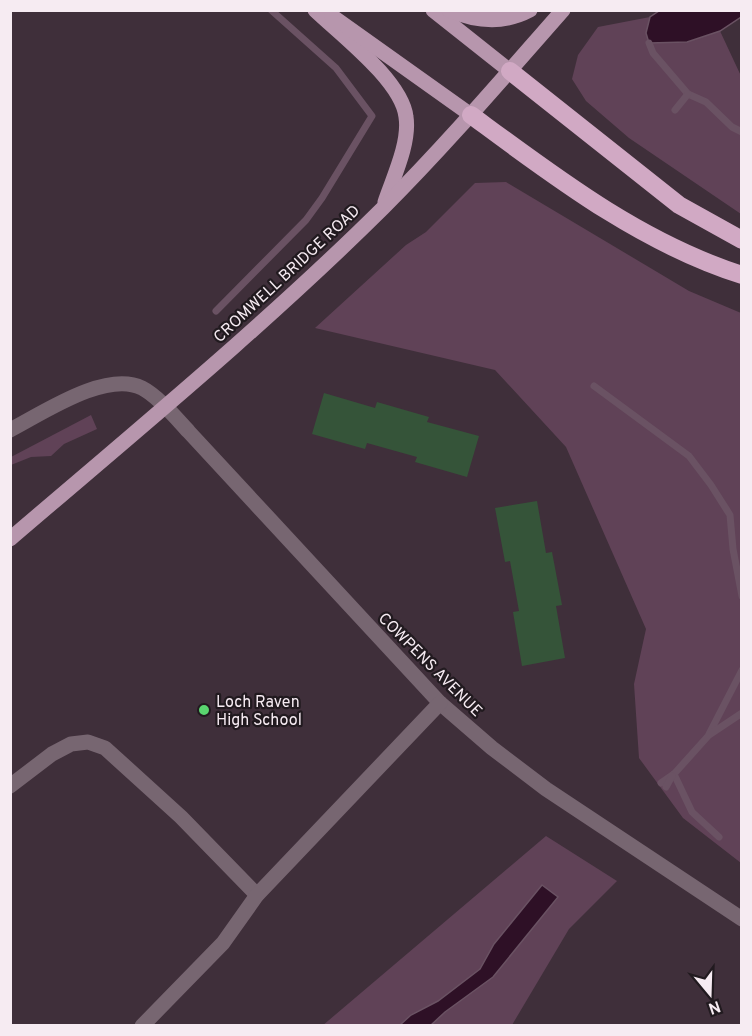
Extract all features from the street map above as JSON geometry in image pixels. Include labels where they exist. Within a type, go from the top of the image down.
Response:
[{"type":"highway","points":[[510,71],[680,205],[741,240]]},
{"type":"highway","points":[[471,115],[569,186],[622,220],[672,246],[722,269],[741,275]]},
{"type":"main road","points":[[315,10],[389,81],[402,104],[406,117],[405,140],[383,207]]},
{"type":"main road","points":[[324,10],[471,115]]},
{"type":"main road","points":[[434,10],[510,71]]},
{"type":"main road","points":[[449,10],[468,18],[488,20],[508,19],[530,10]]},
{"type":"main road","name":"CROMWELL BRIDGE ROAD","points":[[10,539],[165,407],[383,207],[471,115],[563,10]]},
{"type":"street","name":"COWPENS AVENUE","points":[[10,430],[69,399],[99,387],[126,383],[143,388],[165,407],[440,703],[492,748],[546,789],[741,919]]},
{"type":"street","points":[[142,1026],[223,943],[257,895],[440,703]]},
{"type":"street","points":[[10,786],[52,754],[71,744],[88,742],[105,748],[132,770],[181,817],[257,895]]},
{"type":"shaded area","points":[[659,11],[741,11],[741,17],[720,31],[687,42],[649,43],[646,33],[650,17]]},
{"type":"shaded area","points":[[650,17],[646,33],[687,42],[720,31],[741,76],[741,214],[629,138],[586,101],[572,79],[578,55],[598,27]]},
{"type":"shaded area","points":[[506,182],[689,291],[741,313],[741,863],[683,818],[639,758],[634,684],[646,629],[566,447],[495,370],[315,328],[406,245],[426,232],[475,183]]},
{"type":"shaded area","points":[[91,415],[97,429],[64,444],[51,456],[31,457],[11,465],[11,457]]},
{"type":"shaded area","points":[[546,836],[617,881],[569,929],[512,1025],[322,1026]]},
{"type":"shaded area","points":[[542,885],[558,897],[493,977],[431,1025],[400,1025],[411,1015],[438,1001],[480,969],[494,944]]},
{"type":"building","points":[[324,393],[375,408],[377,402],[429,417],[427,422],[479,436],[467,477],[415,462],[417,457],[367,443],[365,449],[312,434]]},
{"type":"building","points":[[537,501],[546,553],[552,552],[562,605],[556,606],[565,658],[522,666],[513,612],[519,611],[510,561],[505,562],[495,508]]},
{"type":"waterway","points":[[216,311],[306,220],[372,116],[336,68],[271,10]]},
{"type":"waterway","points":[[649,43],[653,53],[688,94],[706,102],[732,127],[742,132]]},
{"type":"waterway","points":[[675,110],[688,94]]},
{"type":"waterway","points":[[594,386],[689,456],[711,485],[730,515],[733,549],[742,596]]},
{"type":"waterway","points":[[709,734],[742,670]]},
{"type":"waterway","points":[[661,783],[674,774],[709,735],[742,713]]},
{"type":"waterway","points":[[674,774],[692,812],[719,837]]},
{"type":"waterway","points":[[666,787],[672,776]]},
{"type":"place","name":"Loch Raven High School","points":[[204,710]]}]
